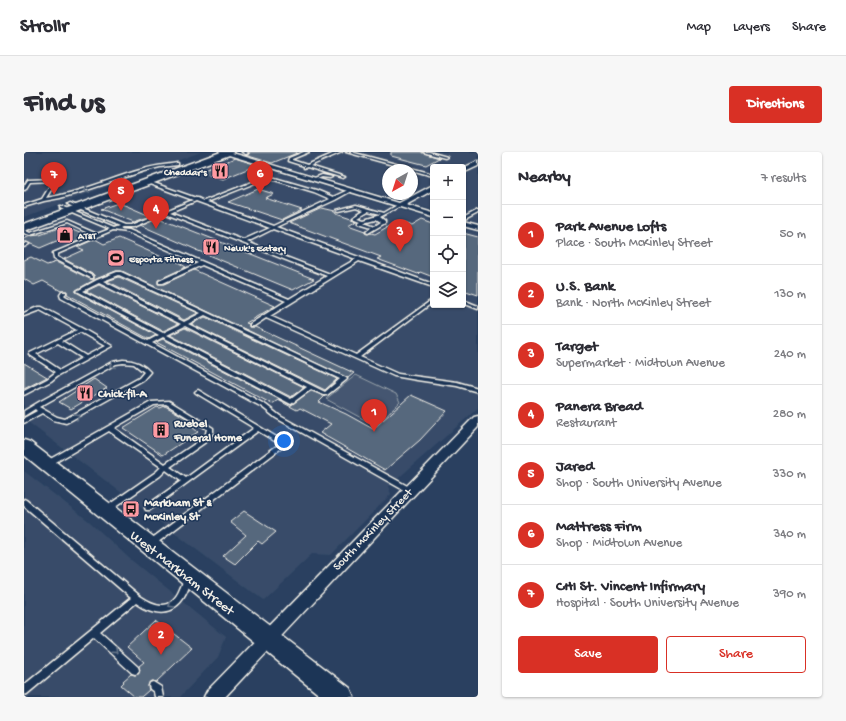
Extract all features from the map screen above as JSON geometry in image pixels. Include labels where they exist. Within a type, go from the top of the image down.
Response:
[{"type":"main road","points":[[26,231],[71,207],[208,152]]},
{"type":"main road","points":[[24,221],[148,182],[225,152]]},
{"type":"main road","name":"West Markham Street","points":[[24,446],[341,697]]},
{"type":"street","points":[[225,152],[430,214]]},
{"type":"street","points":[[466,170],[476,165]]},
{"type":"street","points":[[400,205],[430,189]]},
{"type":"street","points":[[466,225],[478,228]]},
{"type":"street","name":"South McKinley Street","points":[[213,697],[409,490],[478,420]]},
{"type":"lane","points":[[307,152],[290,161],[305,167],[343,177],[338,179],[322,176],[311,178]]},
{"type":"lane","points":[[305,167],[340,152]]},
{"type":"lane","points":[[348,152],[430,174]]},
{"type":"lane","points":[[425,152],[445,157]]},
{"type":"lane","points":[[24,206],[43,200],[74,194],[153,166],[177,164]]},
{"type":"lane","points":[[311,178],[316,174],[315,169]]},
{"type":"lane","points":[[205,202],[268,177],[316,191],[334,199]]},
{"type":"lane","points":[[24,189],[29,181],[55,180],[48,194],[43,200]]},
{"type":"lane","points":[[148,182],[430,285]]},
{"type":"lane","points":[[246,241],[351,190]]},
{"type":"lane","points":[[91,277],[55,258],[55,253],[113,229],[122,226],[132,226],[197,199]]},
{"type":"lane","points":[[375,227],[360,222],[369,218],[378,218],[400,205]]},
{"type":"lane","points":[[339,210],[356,206],[384,214]]},
{"type":"lane","points":[[71,207],[122,226],[128,231]]},
{"type":"lane","points":[[71,207],[113,229],[128,231],[289,300]]},
{"type":"lane","points":[[365,220],[355,217],[368,209]]},
{"type":"lane","points":[[466,218],[478,210]]},
{"type":"lane","points":[[167,212],[246,241],[331,276]]},
{"type":"lane","points":[[368,232],[384,222],[378,218]]},
{"type":"lane","points":[[24,236],[26,231],[67,222],[98,236]]},
{"type":"lane","points":[[252,325],[289,300],[359,259]]},
{"type":"lane","points":[[161,282],[202,263]]},
{"type":"lane","points":[[99,281],[185,324],[311,387],[325,394],[344,379],[119,273],[99,281],[79,291],[291,402],[311,387]]},
{"type":"lane","points":[[64,292],[62,294],[63,297],[264,406],[278,417],[409,490]]},
{"type":"lane","points":[[356,357],[430,302]]},
{"type":"lane","points":[[466,303],[478,308]]},
{"type":"lane","points":[[24,315],[40,308],[109,346],[24,393]]},
{"type":"lane","points":[[148,343],[205,313]]},
{"type":"lane","points":[[266,316],[391,373],[403,377],[452,382],[478,390]]},
{"type":"lane","points":[[60,372],[32,354],[81,330]]},
{"type":"lane","points":[[58,341],[86,358]]},
{"type":"lane","points":[[24,421],[38,409],[41,403],[114,363],[123,360],[133,361],[143,366],[147,372],[141,380],[66,421],[55,419],[38,409]]},
{"type":"lane","points":[[149,545],[281,446],[281,442],[198,392]]},
{"type":"lane","points":[[47,464],[109,428],[119,424],[153,403],[167,402],[210,428],[208,438],[165,467],[158,474],[105,511]]},
{"type":"lane","points":[[24,414],[38,409]]},
{"type":"lane","points":[[109,428],[186,481]]},
{"type":"lane","points":[[148,508],[258,428]]},
{"type":"lane","points":[[24,502],[137,598],[156,608],[161,609],[171,606],[180,598],[185,592],[187,580],[186,573]]},
{"type":"lane","points":[[24,691],[137,598]]},
{"type":"lane","points":[[94,633],[135,670]]},
{"type":"lane","points":[[153,686],[158,690],[159,697]]},
{"type":"shaded area","points":[[24,152],[201,152],[24,217]]},
{"type":"shaded area","points":[[240,152],[478,152],[478,224],[466,220],[466,164],[430,164],[430,209],[399,200],[418,200],[418,164],[382,164],[382,195]]},
{"type":"shaded area","points":[[223,158],[230,158],[430,219],[430,308],[466,308],[466,230],[478,233],[478,408],[388,486],[391,494],[331,555],[312,554],[263,600],[24,419],[24,234]]},
{"type":"shaded area","points":[[356,375],[396,394],[400,402],[376,426],[326,399]]},
{"type":"shaded area","points":[[24,471],[90,522],[130,559],[226,637],[218,657],[180,697],[24,697]]},
{"type":"building","points":[[249,152],[297,153],[272,163],[245,155],[249,154]]},
{"type":"building","points":[[391,152],[421,152],[439,158],[426,165],[391,156]]},
{"type":"building","points":[[235,158],[257,165],[223,179],[199,172]]},
{"type":"building","points":[[258,189],[274,194],[265,198],[302,210],[282,220],[228,202]]},
{"type":"building","points":[[118,203],[150,216],[133,222],[101,209]]},
{"type":"building","points":[[322,208],[335,211],[336,213],[357,220],[348,225],[365,231],[367,234],[375,234],[394,223],[400,225],[403,223],[412,226],[422,220],[430,223],[430,276],[420,272],[418,274],[377,259],[381,257],[289,223]]},
{"type":"building","points":[[157,218],[314,279],[293,290],[140,225]]},
{"type":"building","points":[[59,228],[63,230],[68,228],[89,237],[71,244],[61,239],[40,248],[24,241],[24,239],[30,236],[40,235]]},
{"type":"building","points":[[466,234],[478,237],[478,295],[466,291]]},
{"type":"building","points":[[119,238],[162,257],[174,260],[186,267],[158,280],[158,284],[164,284],[194,270],[275,306],[246,323],[249,324],[249,327],[255,327],[354,373],[348,378],[122,271],[116,271],[96,279],[76,290],[76,292],[156,335],[149,339],[67,294],[67,291],[61,291],[43,281],[34,285],[24,279],[24,260],[31,257],[47,265],[56,262],[90,279],[94,279],[94,275],[64,259],[84,250],[77,247],[95,239],[104,244]]},
{"type":"building","points":[[119,277],[198,313],[184,320],[107,281]]},
{"type":"building","points":[[99,285],[178,324],[163,331],[86,291]]},
{"type":"building","points":[[205,317],[337,379],[325,390],[191,324]]},
{"type":"building","points":[[185,328],[304,387],[291,397],[170,335]]},
{"type":"building","points":[[163,339],[290,405],[311,391],[325,396],[319,402],[346,414],[373,429],[411,395],[447,411],[420,440],[385,470],[320,433],[331,424],[300,408],[297,410],[278,400],[272,404],[156,342]]},
{"type":"building","points":[[24,363],[47,377],[24,389]]},
{"type":"building","name":"Chick-fil-A","points":[[94,379],[107,388],[71,409],[59,402]]},
{"type":"building","name":"Ruebel Funeral Home","points":[[165,406],[195,423],[191,426],[198,432],[163,455],[123,428],[157,407],[160,408]]},
{"type":"building","points":[[244,511],[276,532],[262,544],[258,541],[235,564],[223,556],[246,535],[230,522]]},
{"type":"building","points":[[156,620],[192,648],[156,682],[150,682],[148,686],[149,690],[141,697],[135,697],[121,685],[124,682],[123,681],[131,674],[135,675],[139,673],[139,666],[144,662],[127,647]]},
{"type":"place","name":"Cheddar's","points":[[220,171]]},
{"type":"place","name":"Mattress Firm","points":[[260,194]]},
{"type":"place","name":"CHI St. Vincent Infirmary","points":[[54,195]]},
{"type":"place","name":"Jared","points":[[121,211]]},
{"type":"place","name":"Panera Bread","points":[[156,229]]},
{"type":"place","name":"AT&T","points":[[65,235]]},
{"type":"place","name":"Newk's Eatery","points":[[211,247]]},
{"type":"place","name":"Target","points":[[400,252]]},
{"type":"place","name":"Esporta Fitness","points":[[116,258]]},
{"type":"place","name":"Chick-fil-A","points":[[85,393]]},
{"type":"place","name":"Ruebel Funeral Home","points":[[161,430]]},
{"type":"place","name":"Park Avenue Lofts","points":[[374,432]]},
{"type":"place","name":"Markham St & McKinley St","points":[[131,509]]},
{"type":"place","name":"U.S. Bank","points":[[161,655]]}]
